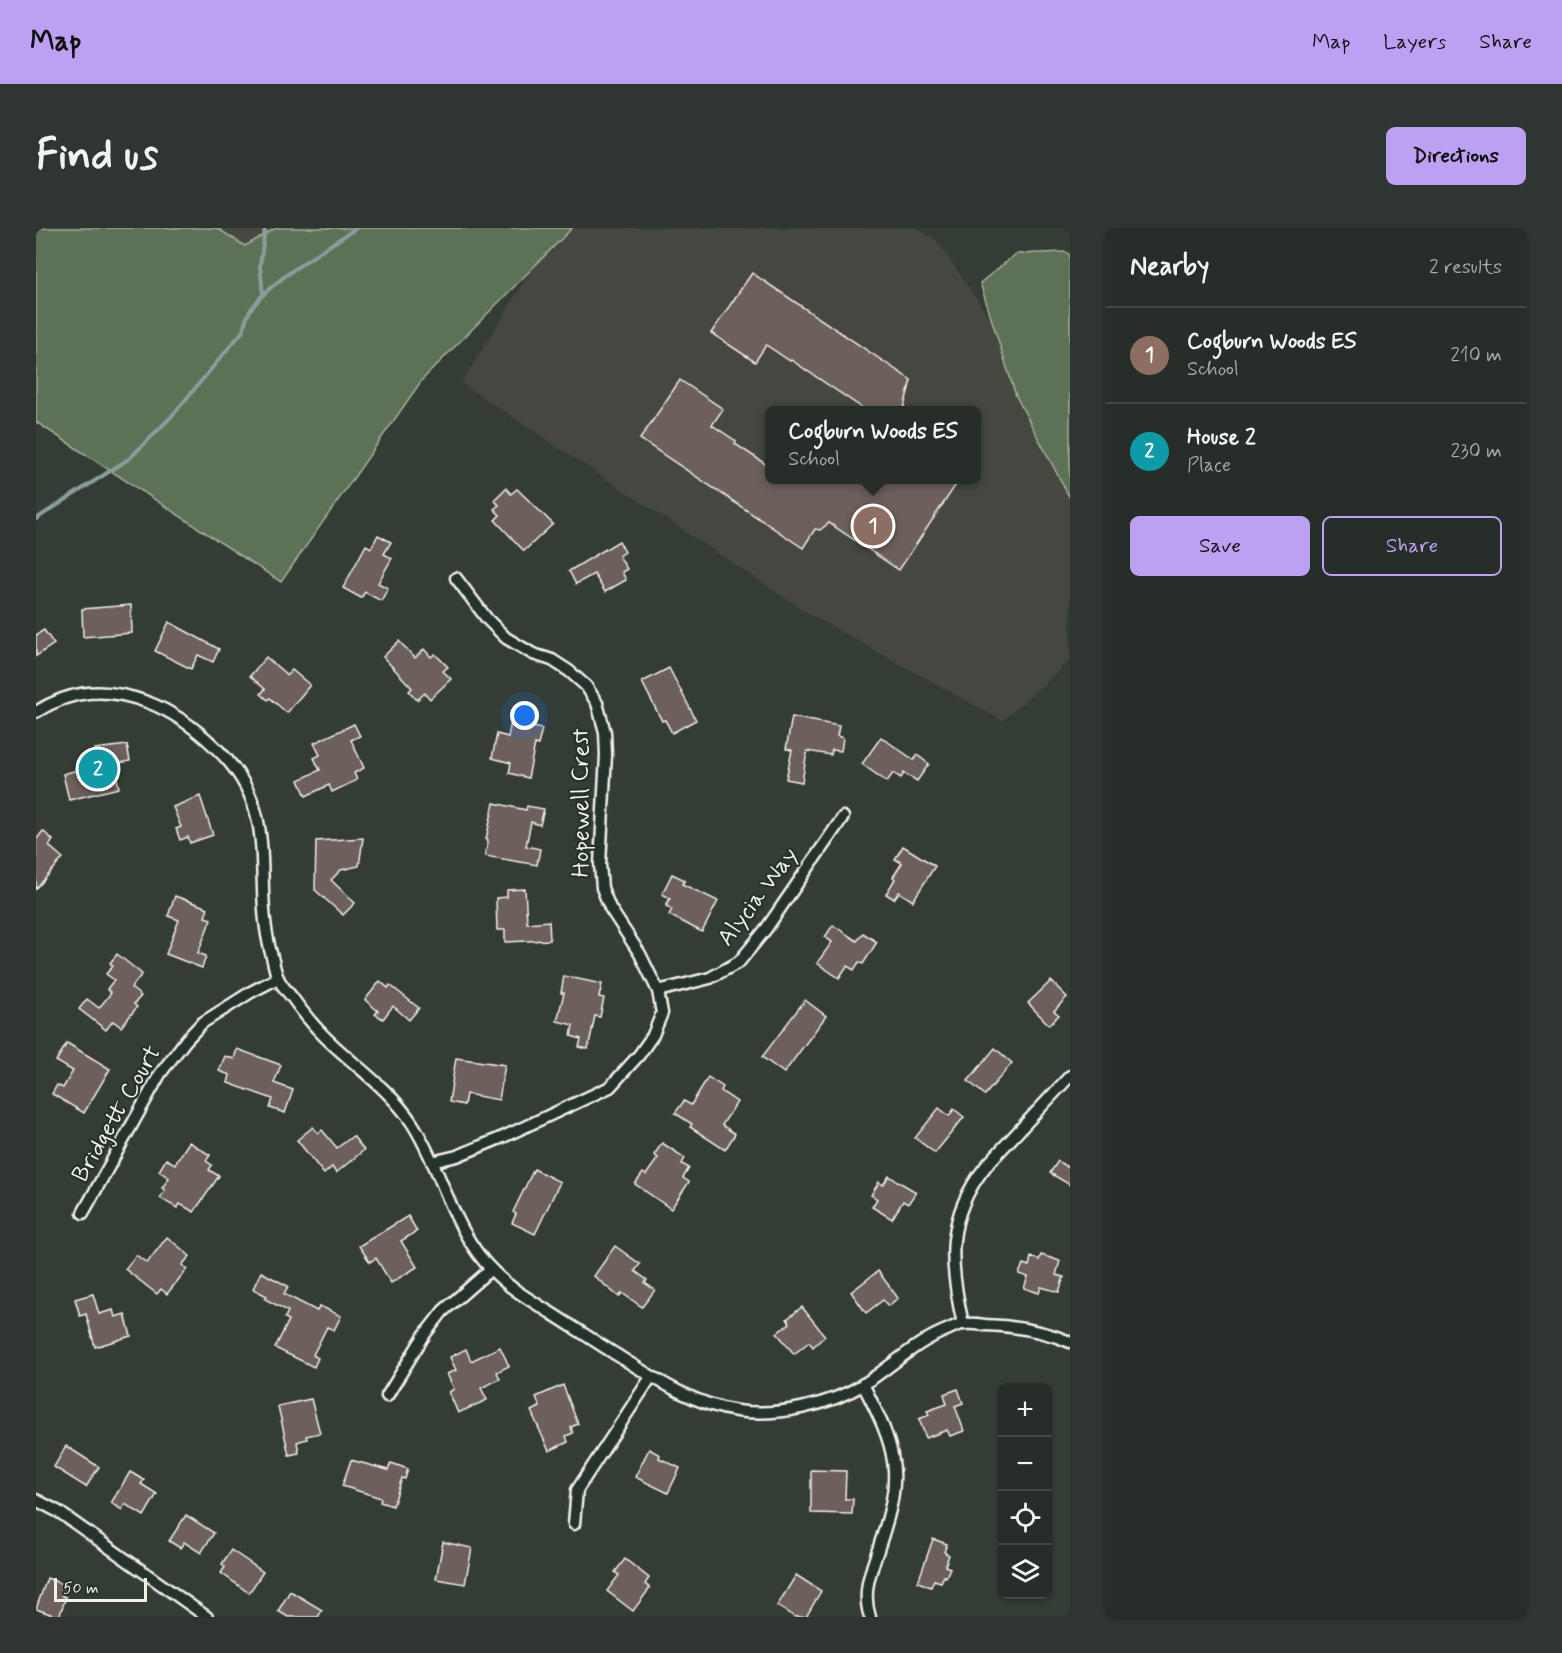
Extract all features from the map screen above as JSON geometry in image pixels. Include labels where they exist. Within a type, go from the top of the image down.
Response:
[{"type":"street","name":"Hopewell Crest","points":[[432,1162],[456,1156],[502,1137],[610,1087],[639,1055],[653,1035],[662,1013],[658,991],[639,954],[609,908],[602,888],[600,864],[606,755],[605,732],[597,703],[586,686],[569,670],[552,660],[533,654],[506,638],[456,578]]},
{"type":"street","points":[[36,712],[51,702],[73,694],[96,692],[120,695],[159,707],[179,717],[220,751],[237,771],[258,814],[261,832],[266,936],[278,978],[299,1007],[324,1035],[375,1081],[411,1122],[467,1237],[490,1269],[521,1295],[651,1377],[701,1402],[756,1413],[774,1412],[812,1405],[863,1384],[929,1337],[963,1324],[1029,1328],[1070,1342]]},
{"type":"street","name":"Alycia Way","points":[[658,991],[710,978],[739,962],[766,929],[843,817]]},
{"type":"street","name":"Bridgett Court","points":[[83,1213],[160,1074],[186,1040],[202,1023],[278,978]]},
{"type":"street","points":[[963,1324],[955,1289],[952,1252],[958,1215],[964,1198],[986,1166],[1070,1076]]},
{"type":"street","points":[[387,1396],[425,1334],[443,1311],[490,1269]]},
{"type":"street","points":[[574,1524],[577,1490],[651,1377]]},
{"type":"street","points":[[863,1384],[884,1426],[894,1461],[889,1513],[868,1577],[866,1596],[870,1617]]},
{"type":"street","points":[[37,1502],[59,1512],[207,1617]]},
{"type":"shaded area","points":[[216,228],[276,228],[245,246]]},
{"type":"shaded area","points":[[558,228],[917,228],[938,242],[1070,437],[1070,660],[1003,721],[811,615],[461,383]]},
{"type":"green space","points":[[36,228],[217,228],[245,246],[276,228],[572,228],[422,380],[281,582],[36,422]]},
{"type":"green space","points":[[1066,252],[1070,255],[1070,498],[1016,396],[980,283],[1016,254]]},
{"type":"building","points":[[752,273],[911,380],[904,406],[860,406],[766,345],[755,362],[711,333]]},
{"type":"building","points":[[680,380],[723,409],[712,425],[765,464],[765,484],[956,484],[899,570],[829,523],[820,530],[815,529],[803,548],[640,439]]},
{"type":"building","points":[[506,488],[511,494],[517,489],[553,524],[524,551],[495,520],[500,515],[494,509],[499,505],[494,500]]},
{"type":"building","points":[[378,535],[391,542],[384,554],[392,558],[378,583],[388,588],[381,601],[365,592],[361,598],[343,588],[366,545],[371,548]]},
{"type":"building","points":[[619,541],[625,552],[619,556],[627,569],[622,572],[626,580],[605,592],[594,574],[576,584],[569,571]]},
{"type":"building","points":[[131,605],[132,633],[83,637],[82,609]]},
{"type":"building","points":[[169,622],[219,649],[213,662],[198,655],[191,669],[155,651]]},
{"type":"building","points":[[44,630],[54,644],[36,656],[36,635]]},
{"type":"building","points":[[399,641],[415,658],[424,649],[431,657],[435,654],[448,667],[443,671],[451,679],[430,699],[425,693],[417,700],[409,691],[412,688],[383,657]]},
{"type":"building","points":[[266,657],[287,675],[292,670],[310,685],[287,713],[270,698],[268,700],[261,694],[265,689],[250,676]]},
{"type":"building","points":[[669,668],[696,720],[672,733],[665,720],[662,721],[642,682]]},
{"type":"building","points":[[792,717],[839,726],[837,736],[843,738],[841,751],[832,750],[831,755],[807,751],[802,782],[786,779],[792,750],[786,749]]},
{"type":"building","points":[[511,722],[542,729],[538,745],[535,744],[528,778],[509,773],[511,763],[492,758],[497,734],[508,737]]},
{"type":"building","points":[[354,724],[360,736],[351,740],[364,768],[354,773],[357,780],[332,792],[329,785],[306,796],[299,780],[320,770],[314,758],[320,755],[314,743]]},
{"type":"building","points":[[881,737],[914,760],[917,755],[929,764],[917,781],[904,773],[901,778],[893,773],[887,782],[862,764]]},
{"type":"building","points":[[127,745],[130,761],[114,764],[119,788],[69,800],[63,774],[98,764],[95,749]]},
{"type":"building","points":[[200,796],[213,835],[190,843],[188,837],[180,840],[176,829],[181,827],[173,807]]},
{"type":"building","points":[[494,803],[526,810],[527,806],[544,809],[540,825],[531,822],[526,846],[540,849],[537,865],[485,856],[488,840],[486,839]]},
{"type":"building","points":[[43,831],[53,840],[49,846],[63,858],[36,889],[36,840]]},
{"type":"building","points":[[363,838],[359,866],[341,870],[331,880],[355,903],[343,915],[315,890],[316,841]]},
{"type":"building","points":[[903,846],[935,866],[913,901],[899,892],[894,899],[886,894],[902,863],[895,859]]},
{"type":"building","points":[[672,874],[685,880],[682,884],[718,901],[702,932],[669,915],[672,909],[666,906],[670,898],[662,894]]},
{"type":"building","points":[[525,889],[527,923],[549,921],[550,940],[505,942],[505,930],[497,930],[496,898],[507,897],[507,890]]},
{"type":"building","points":[[175,896],[208,908],[205,917],[211,919],[198,953],[206,956],[202,968],[166,954],[179,920],[168,916]]},
{"type":"building","points":[[833,925],[857,941],[863,933],[877,942],[863,964],[859,962],[854,970],[847,966],[839,978],[817,963],[832,942],[825,937]]},
{"type":"building","points":[[117,954],[142,974],[131,988],[141,996],[134,1004],[137,1007],[121,1027],[113,1021],[106,1030],[79,1009],[87,999],[99,1008],[111,993],[107,989],[114,980],[106,974],[113,966],[110,963]]},
{"type":"building","points":[[564,976],[602,984],[599,997],[604,998],[600,1017],[595,1016],[588,1049],[579,1047],[581,1039],[571,1036],[573,1025],[557,1021],[564,993],[561,993]]},
{"type":"building","points":[[380,981],[388,988],[390,985],[419,1008],[409,1020],[393,1006],[383,1019],[375,1014],[378,1011],[365,1000]]},
{"type":"building","points":[[1051,981],[1067,997],[1054,1011],[1059,1015],[1049,1025],[1028,1003]]},
{"type":"building","points":[[805,1000],[826,1016],[784,1073],[762,1057]]},
{"type":"building","points":[[67,1043],[110,1069],[84,1113],[52,1094],[57,1085],[63,1088],[73,1071],[56,1061]]},
{"type":"building","points":[[995,1048],[1012,1063],[985,1095],[968,1081]]},
{"type":"building","points":[[237,1049],[281,1065],[274,1083],[293,1090],[285,1113],[270,1108],[273,1099],[228,1083],[230,1075],[219,1071],[225,1056],[234,1059]]},
{"type":"building","points":[[456,1058],[505,1065],[499,1100],[466,1094],[464,1105],[449,1102]]},
{"type":"building","points":[[708,1077],[723,1087],[721,1091],[737,1102],[722,1125],[735,1134],[725,1150],[690,1127],[692,1124],[675,1113],[684,1101],[691,1105]]},
{"type":"building","points":[[939,1108],[949,1116],[954,1109],[964,1117],[935,1153],[915,1138]]},
{"type":"building","points":[[313,1127],[318,1133],[322,1130],[337,1148],[353,1136],[364,1150],[336,1173],[332,1167],[324,1174],[297,1140]]},
{"type":"building","points":[[189,1142],[210,1155],[206,1161],[212,1165],[209,1170],[219,1176],[194,1212],[180,1204],[177,1208],[160,1198],[165,1190],[162,1188],[169,1178],[159,1171],[166,1159],[175,1164]]},
{"type":"building","points":[[662,1143],[685,1158],[682,1164],[689,1168],[683,1178],[689,1182],[671,1209],[635,1184],[643,1173],[646,1175],[658,1158],[654,1155]]},
{"type":"building","points":[[1058,1161],[1070,1169],[1070,1185],[1050,1173]]},
{"type":"building","points":[[534,1169],[560,1182],[535,1234],[512,1223],[516,1214],[513,1212]]},
{"type":"building","points":[[889,1176],[916,1192],[908,1204],[903,1201],[892,1219],[872,1207],[877,1199],[871,1195],[879,1182],[883,1185]]},
{"type":"building","points":[[408,1216],[417,1231],[401,1241],[417,1267],[391,1283],[376,1258],[370,1262],[359,1246]]},
{"type":"building","points":[[167,1237],[190,1256],[182,1265],[187,1269],[167,1294],[161,1289],[157,1294],[125,1269],[136,1255],[147,1263]]},
{"type":"building","points":[[615,1246],[640,1264],[635,1271],[647,1280],[645,1283],[655,1290],[642,1307],[622,1293],[619,1297],[594,1276]]},
{"type":"building","points":[[1041,1255],[1060,1261],[1056,1275],[1064,1277],[1059,1292],[1041,1287],[1039,1293],[1024,1288],[1028,1277],[1019,1274],[1023,1264],[1029,1266],[1031,1257],[1039,1260]]},
{"type":"building","points":[[878,1271],[898,1298],[888,1306],[883,1300],[866,1313],[851,1292]]},
{"type":"building","points":[[261,1272],[288,1286],[284,1294],[317,1311],[320,1306],[341,1316],[334,1330],[327,1327],[313,1355],[318,1358],[314,1367],[275,1348],[289,1320],[285,1318],[288,1311],[265,1299],[267,1296],[253,1289]]},
{"type":"building","points":[[93,1294],[99,1314],[113,1310],[115,1317],[125,1314],[131,1336],[95,1347],[86,1314],[80,1316],[75,1299]]},
{"type":"building","points":[[802,1307],[825,1336],[813,1347],[809,1342],[794,1354],[777,1333],[790,1323],[787,1319]]},
{"type":"building","points":[[500,1347],[509,1366],[497,1372],[500,1379],[481,1388],[487,1400],[458,1413],[449,1392],[454,1389],[447,1374],[456,1370],[450,1357],[466,1349],[471,1361]]},
{"type":"building","points":[[563,1385],[578,1424],[571,1427],[573,1433],[566,1436],[568,1442],[549,1451],[531,1411],[540,1407],[536,1397]]},
{"type":"building","points":[[958,1389],[963,1403],[955,1406],[964,1431],[950,1436],[947,1430],[926,1438],[919,1419],[929,1415],[927,1411],[947,1404],[944,1394]]},
{"type":"building","points":[[311,1399],[320,1433],[306,1436],[307,1439],[297,1442],[299,1453],[289,1455],[278,1406]]},
{"type":"building","points":[[66,1446],[99,1467],[86,1487],[54,1467]]},
{"type":"building","points":[[649,1449],[660,1455],[659,1458],[680,1468],[668,1493],[635,1477]]},
{"type":"building","points":[[351,1460],[388,1470],[391,1463],[408,1469],[405,1479],[402,1478],[393,1506],[380,1502],[381,1498],[342,1486]]},
{"type":"building","points":[[811,1470],[846,1471],[845,1499],[853,1499],[852,1514],[811,1513]]},
{"type":"building","points":[[130,1472],[144,1480],[141,1484],[157,1494],[144,1516],[125,1504],[122,1510],[111,1503]]},
{"type":"building","points":[[186,1515],[214,1533],[201,1553],[184,1542],[180,1548],[169,1541]]},
{"type":"building","points":[[933,1539],[947,1544],[944,1552],[949,1555],[945,1566],[950,1568],[941,1582],[934,1580],[931,1587],[918,1582]]},
{"type":"building","points":[[443,1542],[472,1548],[465,1584],[436,1579]]},
{"type":"building","points":[[231,1550],[263,1572],[249,1593],[221,1573],[225,1567],[222,1564]]},
{"type":"building","points":[[625,1559],[649,1578],[645,1584],[650,1588],[633,1611],[607,1591],[619,1575],[615,1572]]},
{"type":"building","points":[[796,1575],[821,1591],[806,1617],[795,1617],[777,1606]]},
{"type":"building","points":[[47,1578],[66,1586],[62,1596],[66,1597],[59,1617],[36,1609]]},
{"type":"building","points":[[290,1591],[322,1610],[318,1617],[288,1617],[278,1611]]},
{"type":"waterway","points":[[263,294],[260,266],[265,228]]},
{"type":"waterway","points":[[36,519],[130,458],[171,417],[243,331],[247,317],[265,293],[295,268],[356,228]]},
{"type":"place","name":"Cogburn Woods ES","points":[[873,526]]},
{"type":"place","name":"House 2","points":[[98,769]]}]
